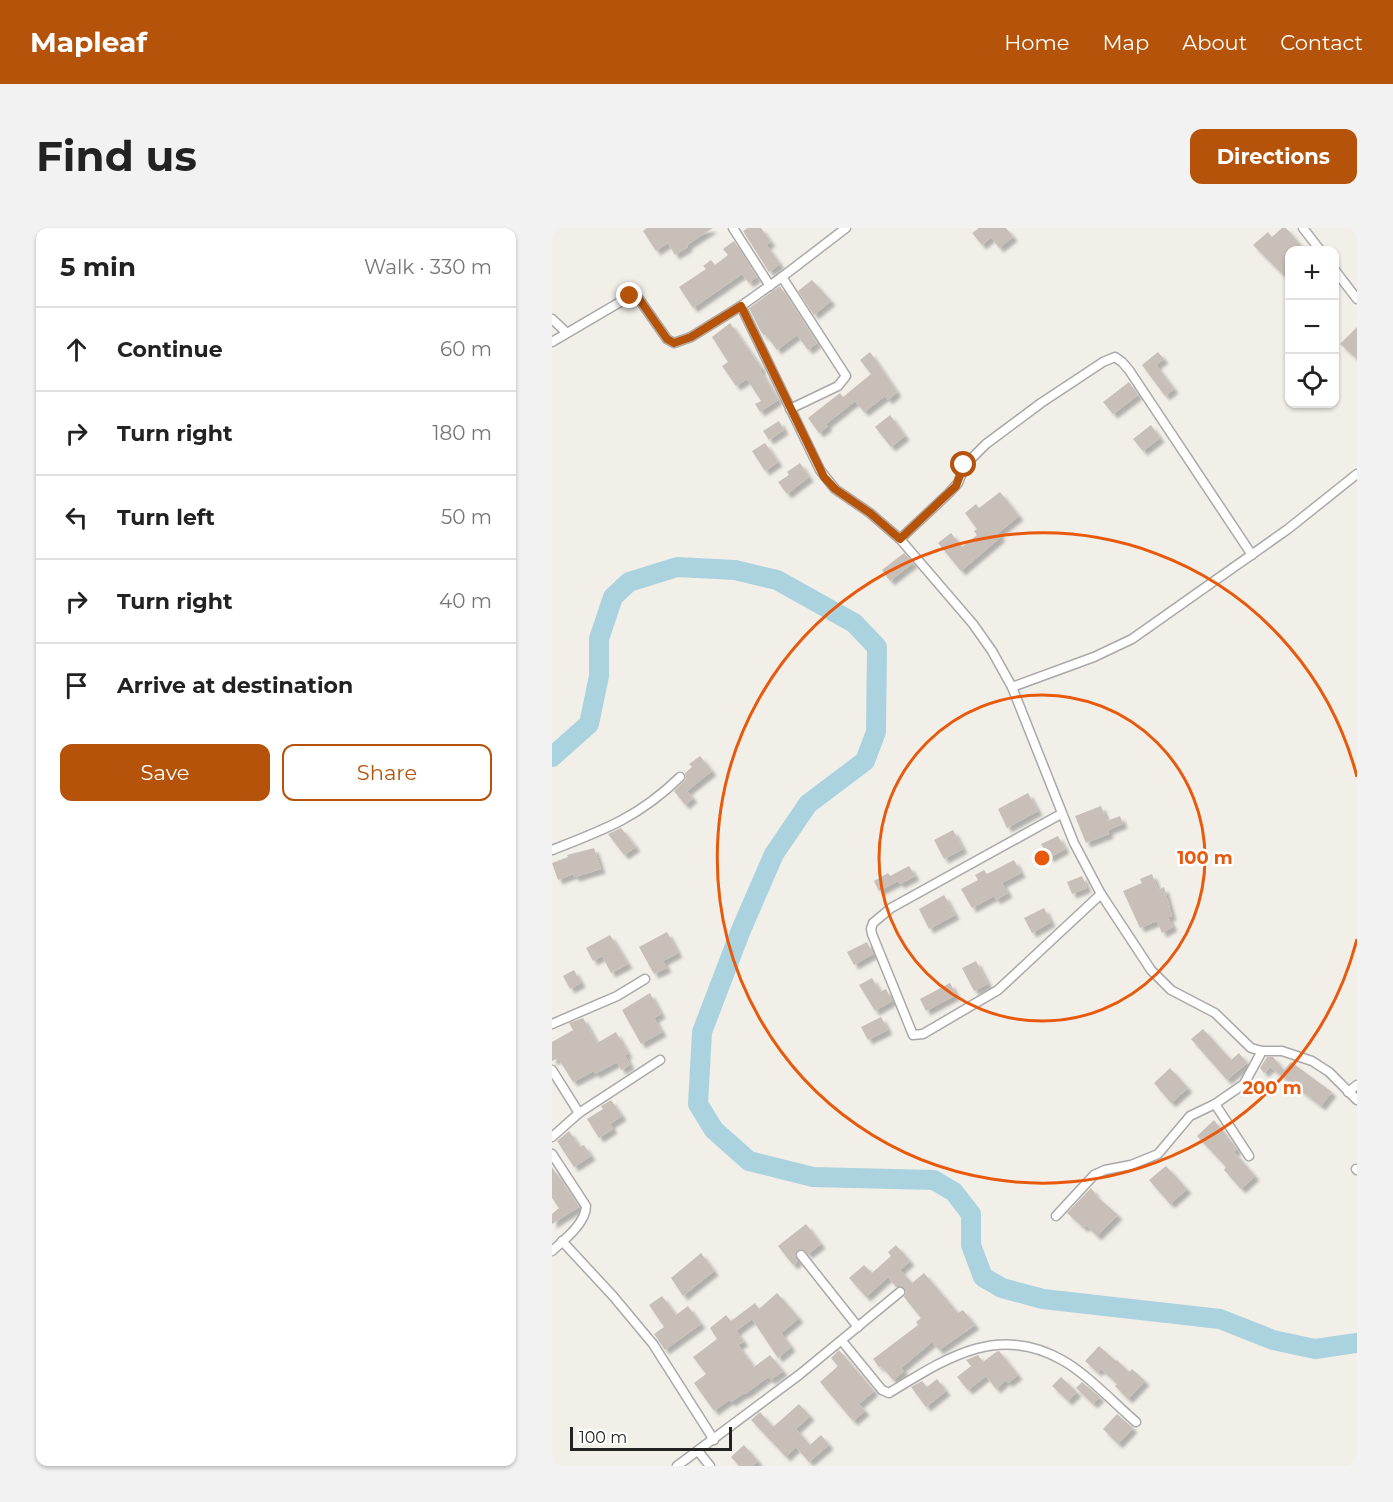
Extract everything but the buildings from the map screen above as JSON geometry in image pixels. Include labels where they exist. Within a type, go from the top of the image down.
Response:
[{"type":"street","points":[[734,228],[770,286]]},
{"type":"street","points":[[552,342],[632,295],[639,299],[667,339],[674,343],[691,337],[770,286],[846,228]]},
{"type":"street","points":[[1303,228],[1317,246]]},
{"type":"street","points":[[1339,274],[1355,293]]},
{"type":"street","points":[[782,277],[846,376],[838,386],[790,409]]},
{"type":"street","points":[[741,306],[820,470],[831,485],[870,513],[900,539],[982,636],[1012,687],[1061,814],[1101,894],[1151,970],[1164,986],[1215,1012],[1251,1048],[1262,1051],[1282,1051],[1312,1061],[1329,1072],[1357,1101]]},
{"type":"street","points":[[552,319],[567,333]]},
{"type":"street","points":[[900,539],[950,493],[958,483],[964,465],[986,444],[1103,362],[1115,357],[1130,370],[1252,555]]},
{"type":"street","points":[[1012,687],[1094,657],[1132,639],[1288,529],[1357,474]]},
{"type":"street","points":[[552,850],[613,826],[645,807],[680,777]]},
{"type":"street","points":[[1061,814],[900,902],[873,923],[872,934],[913,1035],[923,1034],[998,990],[1101,894]]},
{"type":"street","points":[[552,1024],[617,996],[645,979]]},
{"type":"street","points":[[1056,1216],[1094,1175],[1157,1155],[1190,1116],[1215,1104],[1244,1084],[1262,1051]]},
{"type":"street","points":[[552,1137],[579,1113],[660,1060]]},
{"type":"street","points":[[552,1070],[579,1113]]},
{"type":"street","points":[[1348,1092],[1357,1085]]},
{"type":"street","points":[[1215,1104],[1249,1156]]},
{"type":"street","points":[[552,1154],[586,1206],[582,1220],[552,1251]]},
{"type":"street","points":[[562,1241],[613,1296],[653,1344],[714,1440]]},
{"type":"street","points":[[801,1255],[858,1327]]},
{"type":"street","points":[[678,1466],[842,1341],[900,1292]]},
{"type":"street","points":[[842,1341],[882,1390],[888,1393],[942,1361],[988,1345],[1015,1344],[1046,1352],[1064,1361],[1136,1422]]},
{"type":"street","points":[[698,1451],[710,1466]]},
{"type":"waterway","points":[[552,757],[589,724],[599,676],[599,639],[613,597],[629,582],[677,567],[735,570],[777,580],[854,623],[877,647],[876,732],[865,761],[808,804],[774,854],[741,930],[702,1032],[698,1104],[714,1130],[749,1161],[813,1177],[934,1180],[954,1192],[971,1214],[971,1245],[983,1277],[1002,1288],[1043,1299],[1220,1319],[1273,1340],[1315,1349],[1357,1343]]},
{"type":"route","points":[[630,296],[637,296],[667,339],[674,343],[691,337],[741,306],[824,477],[835,489],[870,513],[900,539],[950,493],[959,481],[964,465]]}]
